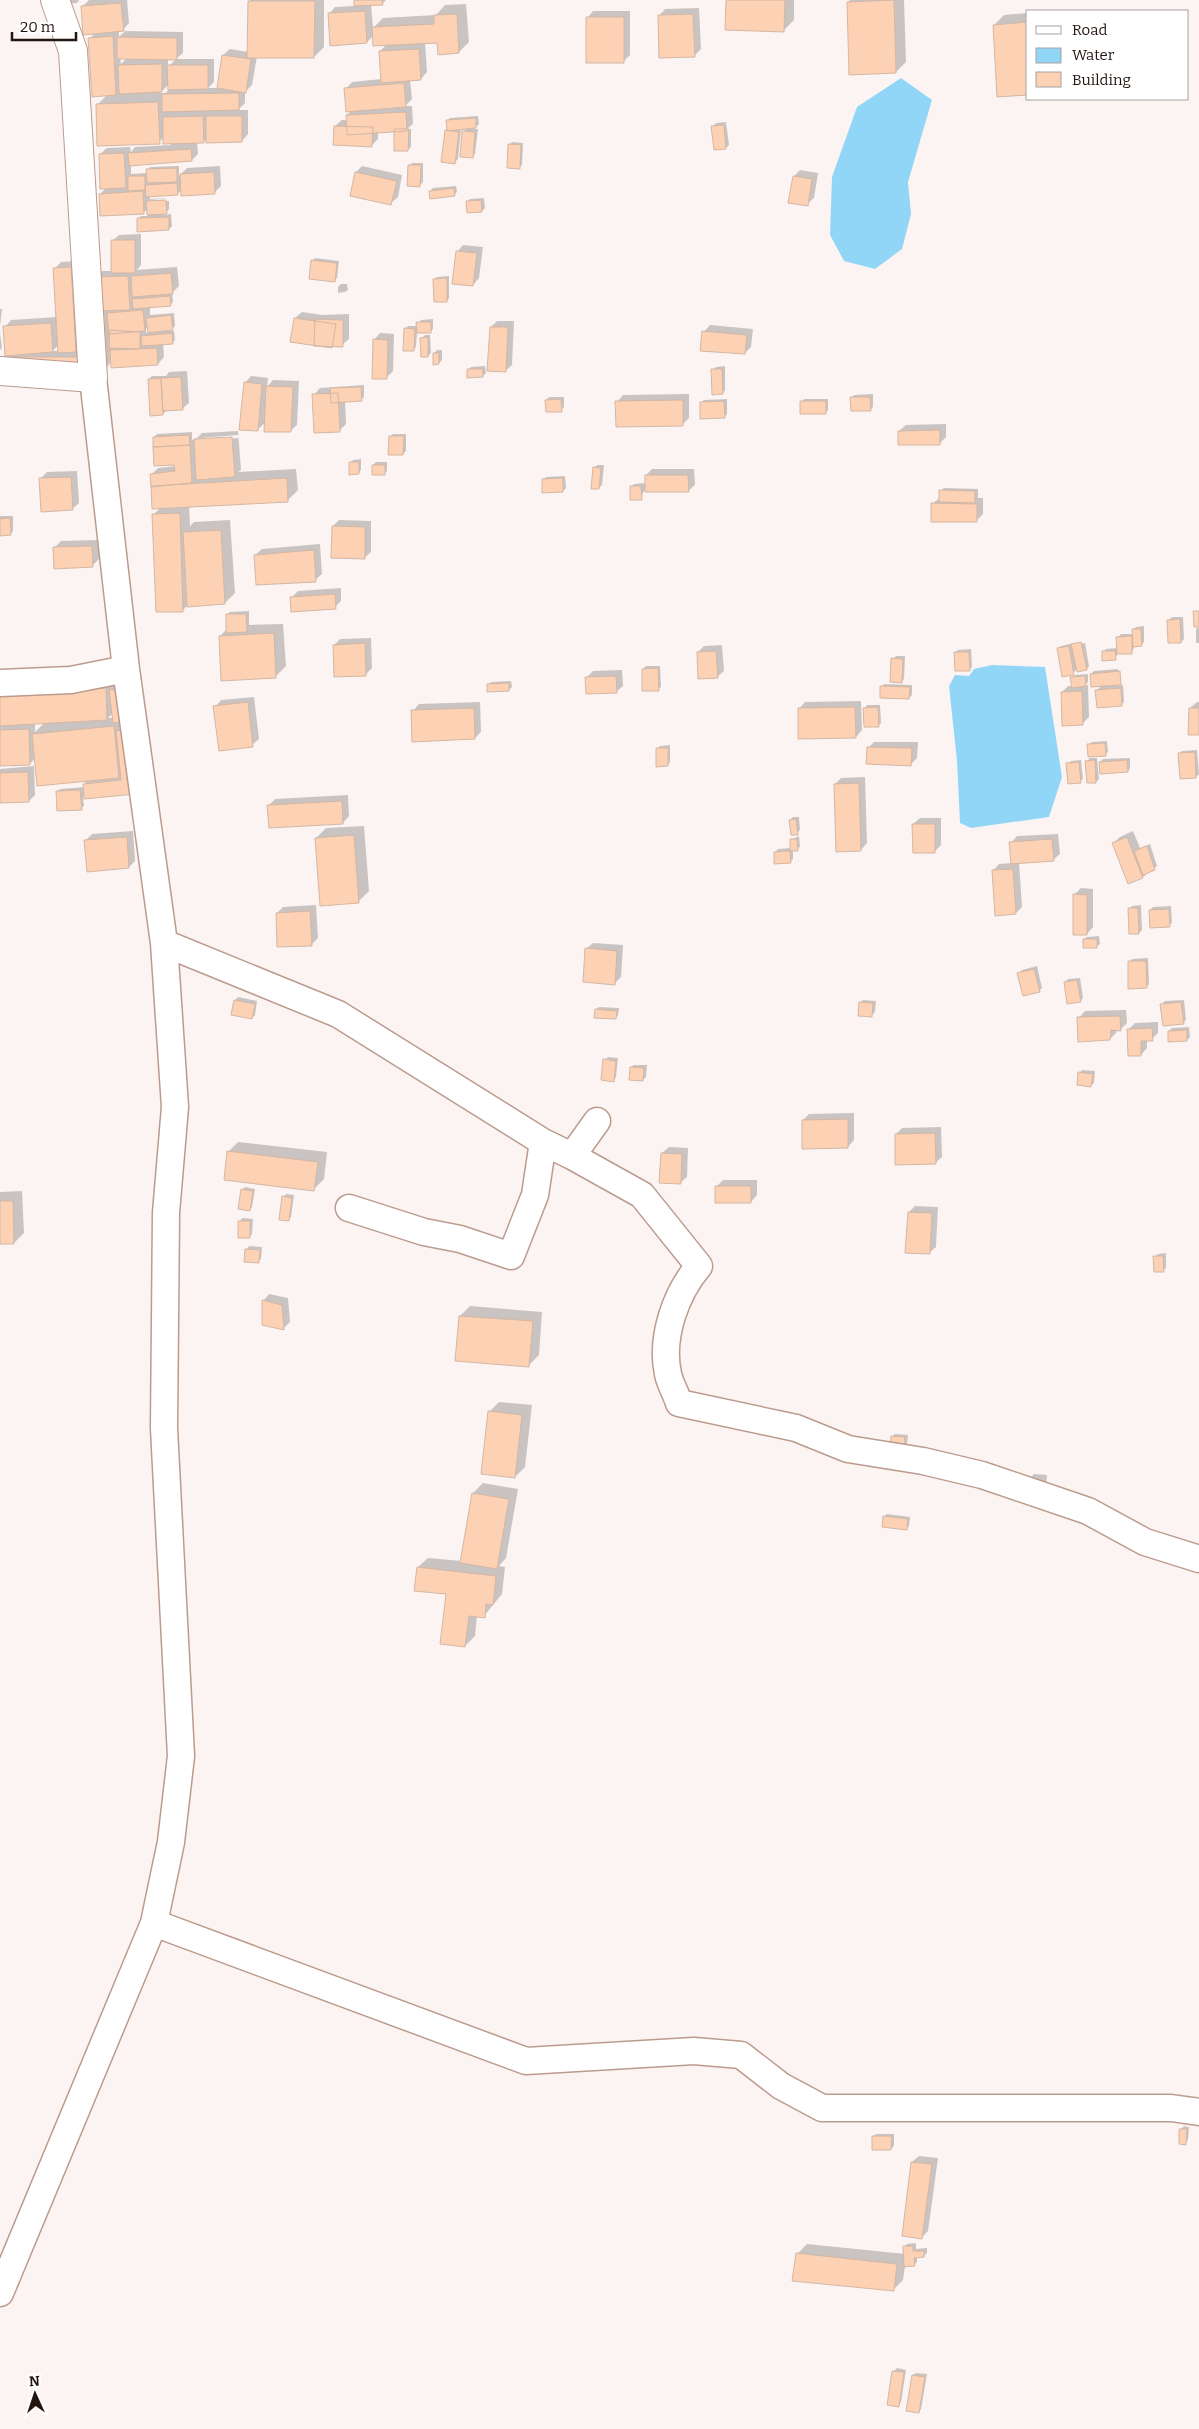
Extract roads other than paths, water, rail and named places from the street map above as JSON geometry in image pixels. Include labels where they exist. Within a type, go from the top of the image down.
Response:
[{"type":"main road","points":[[0,371],[94,378],[73,51],[55,0]]},
{"type":"street","points":[[0,2293],[154,1923],[171,1842],[181,1756],[164,1428],[166,1213],[175,1107],[164,943],[126,669],[94,378]]},
{"type":"street","points":[[0,683],[71,680],[126,669]]},
{"type":"street","points":[[164,943],[338,1014],[543,1142],[642,1195],[699,1266],[685,1282],[667,1334],[668,1374],[679,1403],[796,1428],[848,1448],[982,1475],[1088,1511],[1145,1542],[1199,1559]]},
{"type":"street","points":[[572,1156],[597,1121]]},
{"type":"street","points":[[349,1208],[424,1232],[460,1238],[511,1256],[535,1195],[543,1142]]},
{"type":"street","points":[[154,1923],[526,2061],[694,2051],[741,2055],[781,2086],[822,2108],[1171,2108],[1199,2112]]},
{"type":"water","points":[[901,78],[932,100],[908,182],[911,214],[902,249],[875,269],[844,261],[830,235],[832,177],[857,107]]},
{"type":"water","points":[[992,665],[1045,667],[1062,777],[1049,817],[971,828],[960,823],[957,761],[949,686],[955,675],[969,676],[974,669]]}]
